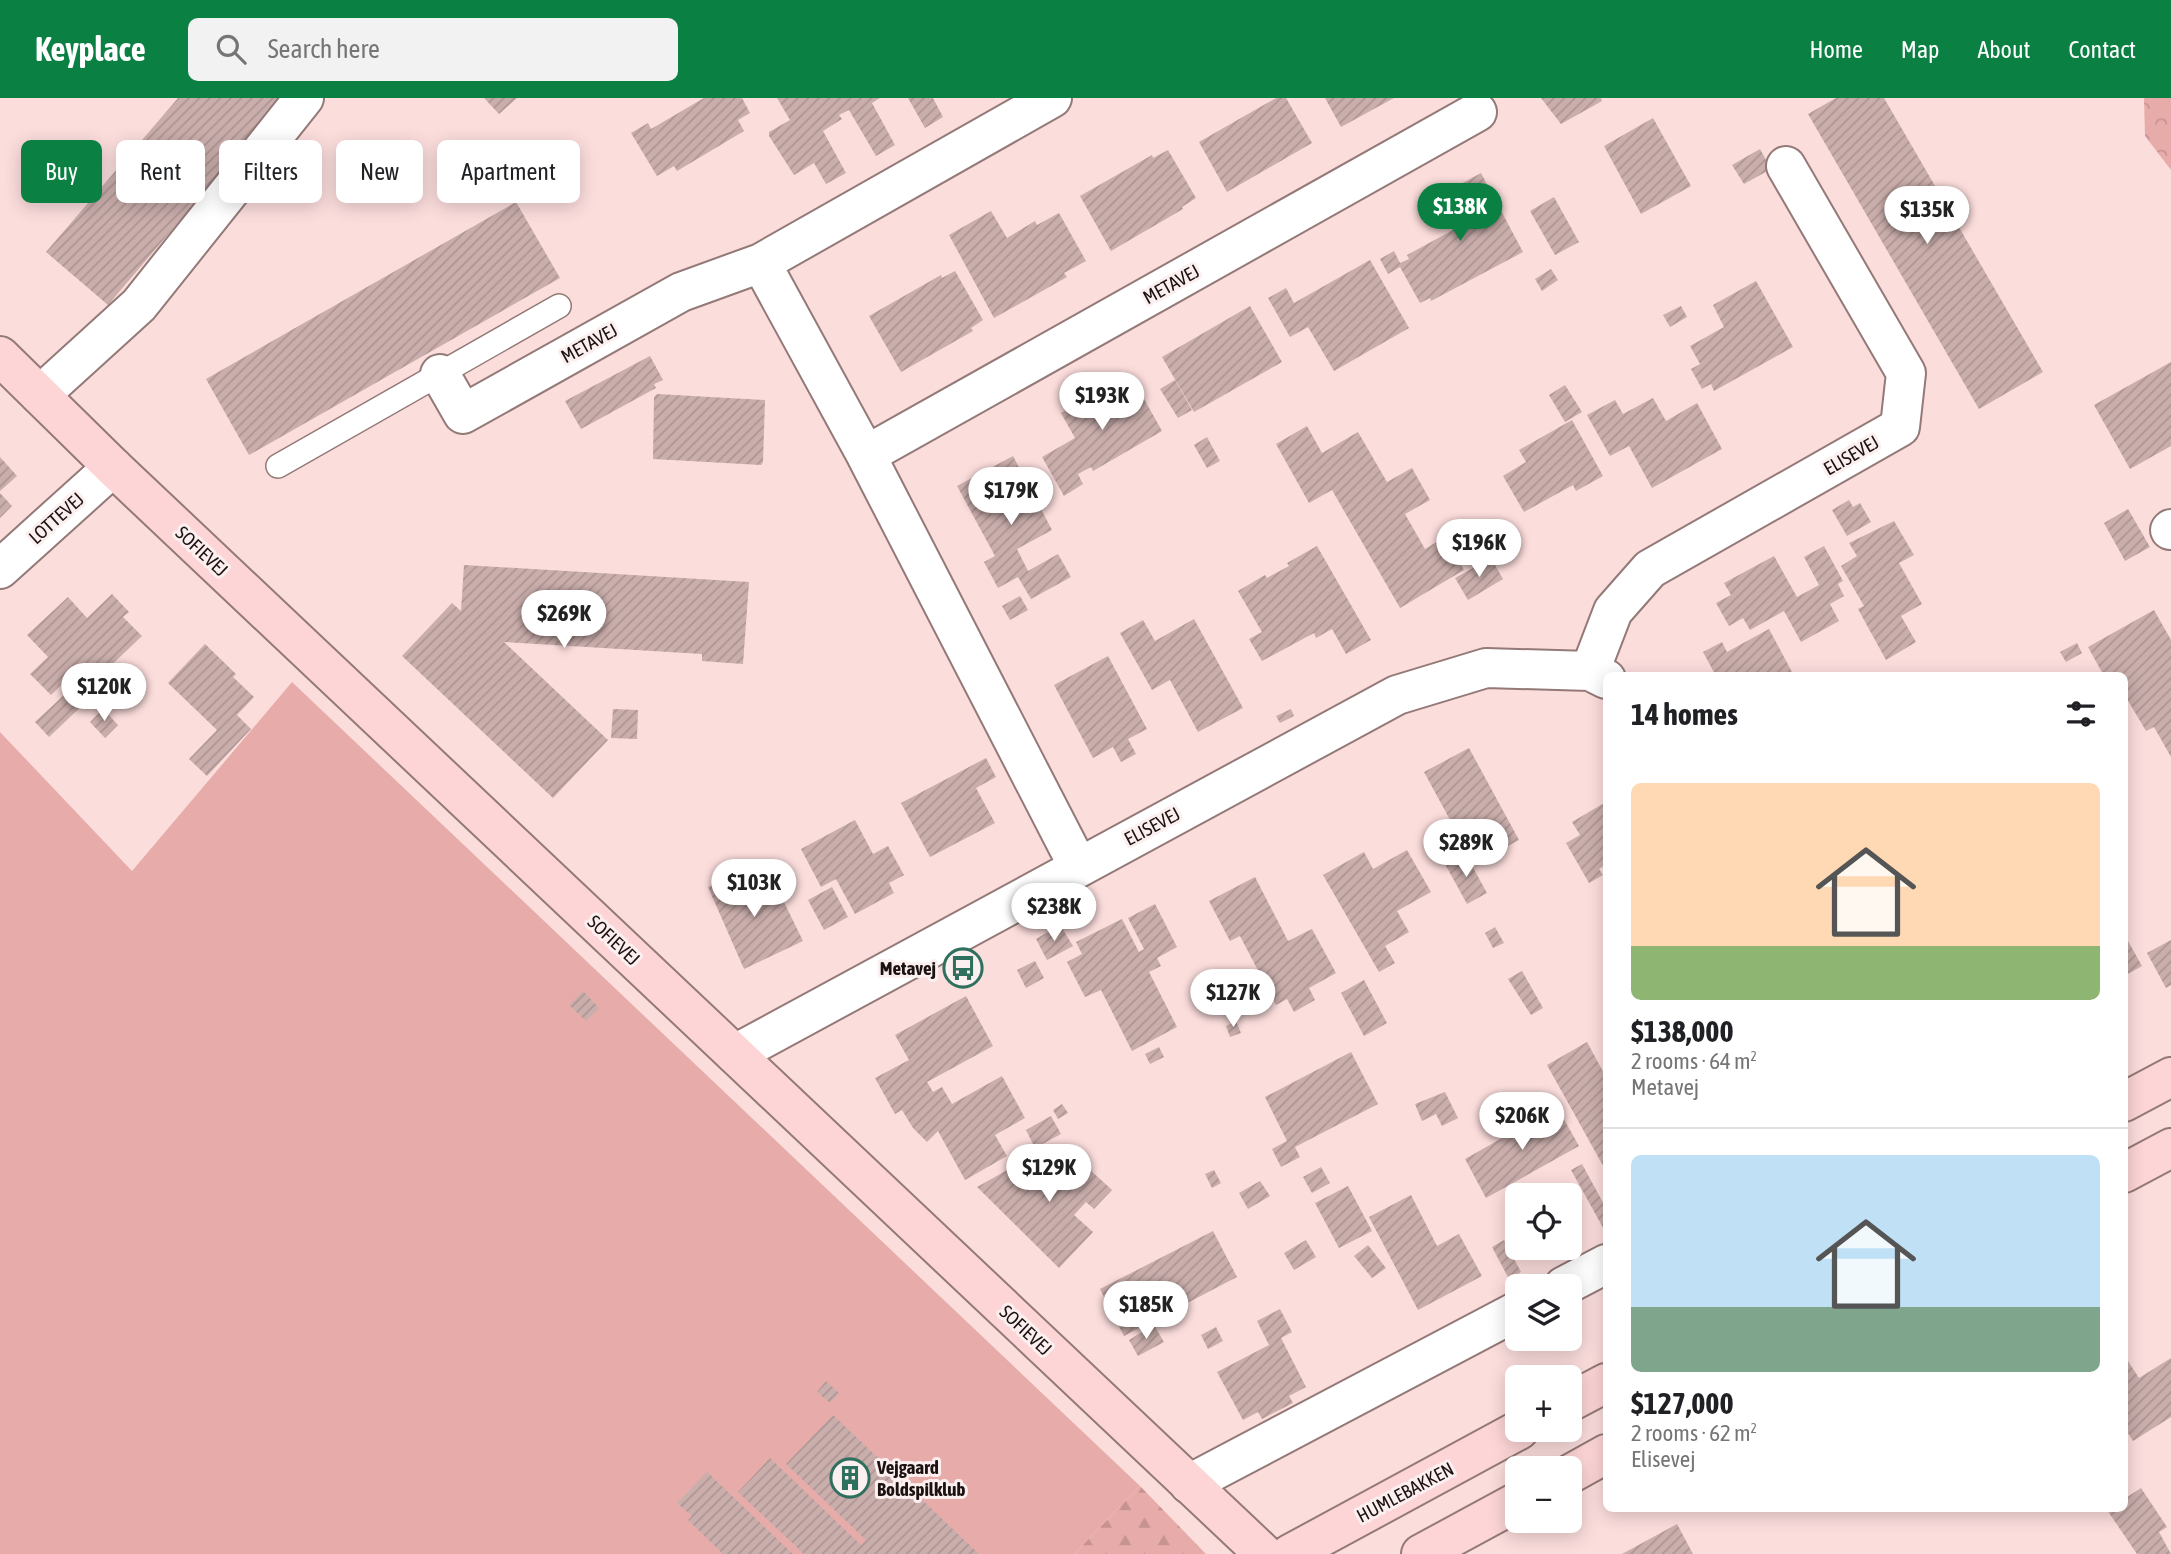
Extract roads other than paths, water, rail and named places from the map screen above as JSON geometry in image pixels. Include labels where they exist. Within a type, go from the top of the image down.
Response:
[{"type":"street","points":[[40,395],[139,305],[304,98]]},
{"type":"street","name":"METAVEJ","points":[[440,374],[463,414],[681,292],[761,262],[1052,98]]},
{"type":"street","name":"METAVEJ","points":[[866,456],[1477,112]]},
{"type":"street","name":"ELISEVEJ","points":[[735,1054],[1397,695],[1486,668],[1598,675],[1613,611],[1650,569],[1900,427],[1906,373],[1786,166]]},
{"type":"street","points":[[761,262],[866,456],[1078,866]]},
{"type":"street","name":"SOFIEVEJ","points":[[0,355],[113,467],[1264,1554]]},
{"type":"street","name":"LOTTEVEJ","points":[[0,569],[113,467]]},
{"type":"street","points":[[2128,1100],[2171,1077]]},
{"type":"street","points":[[2128,1172],[2171,1148]]},
{"type":"street","points":[[1582,1277],[1603,1266]]},
{"type":"street","points":[[1189,1484],[1505,1317]]},
{"type":"street","points":[[1582,1395],[1603,1384]]},
{"type":"street","name":"HUMLEBAKKEN","points":[[1290,1554],[1505,1438]]},
{"type":"street","points":[[1582,1467],[1603,1456]]},
{"type":"street","points":[[1421,1554],[1505,1508]]},
{"type":"lane","points":[[278,467],[559,306]]},
{"type":"place","name":"Metavej","points":[[963,968]]},
{"type":"place","name":"Vejgaard Boldspilklub","points":[[850,1478]]}]
